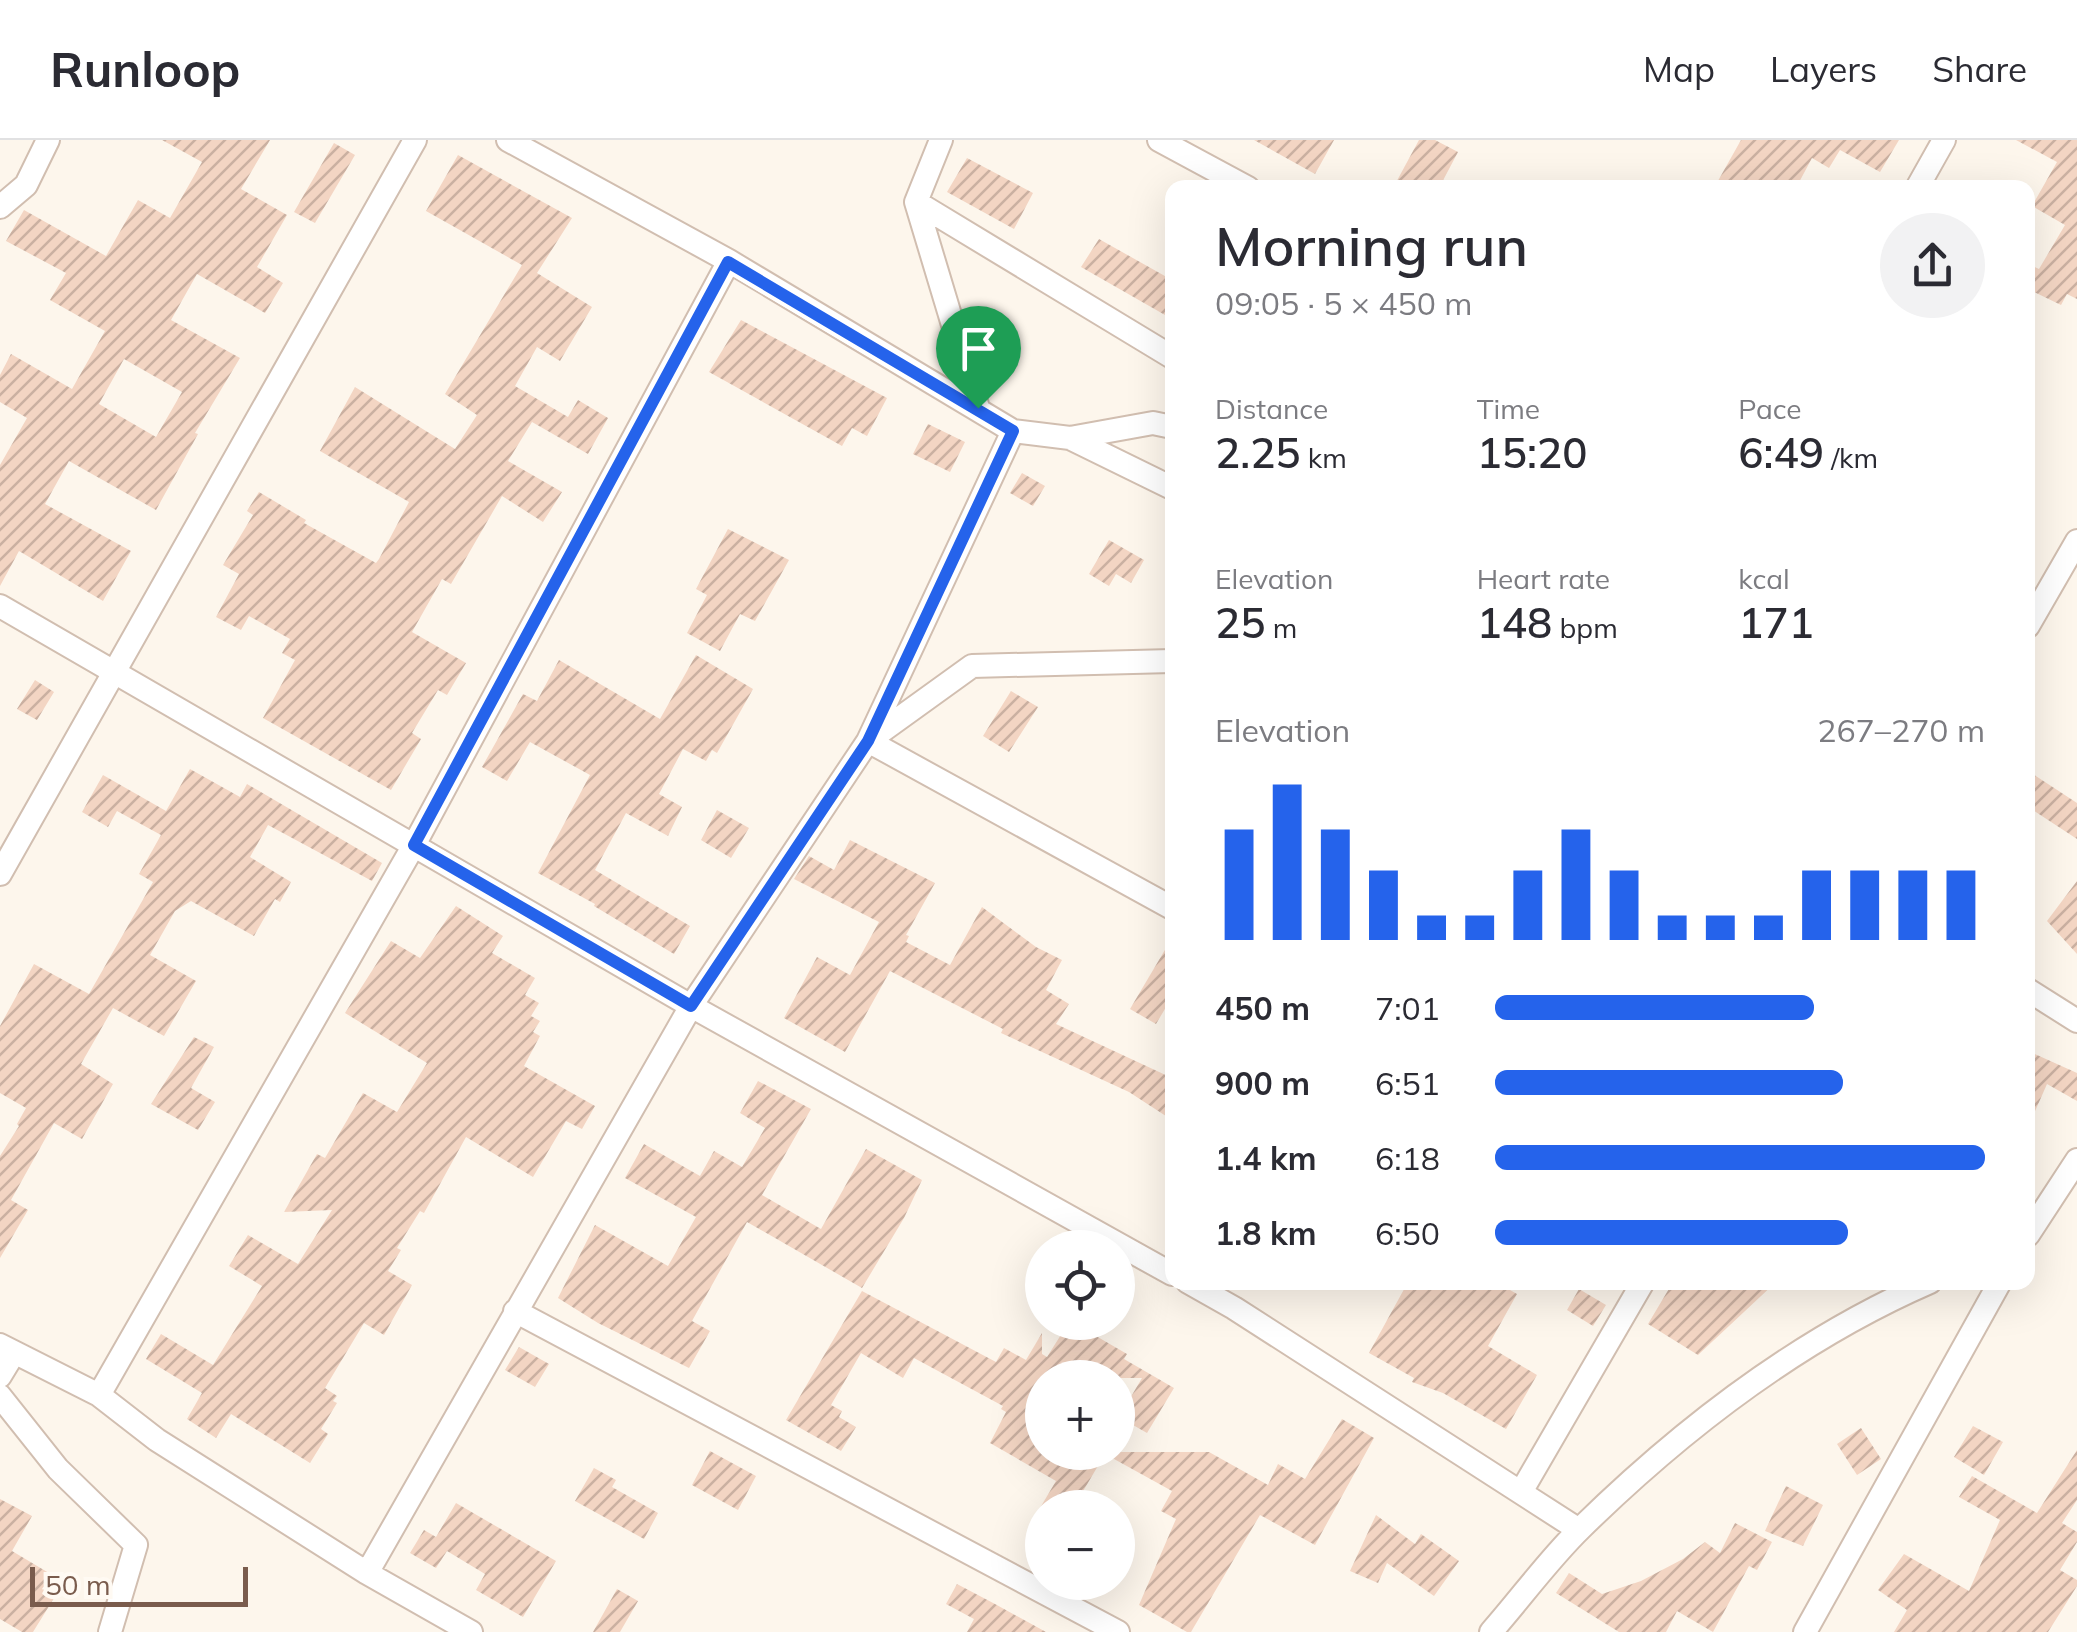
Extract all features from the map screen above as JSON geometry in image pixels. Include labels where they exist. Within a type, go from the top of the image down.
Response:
[{"type":"street","points":[[0,207],[26,185],[48,140]]},
{"type":"street","points":[[0,874],[416,140]]},
{"type":"street","points":[[508,140],[728,262],[1013,431],[1070,438],[1154,423],[1165,425]]},
{"type":"street","points":[[941,140],[916,202],[978,408]]},
{"type":"street","points":[[1159,140],[1233,180]]},
{"type":"street","points":[[1922,180],[1944,140]]},
{"type":"street","points":[[916,202],[1165,353]]},
{"type":"street","points":[[99,1396],[414,845],[728,262]]},
{"type":"street","points":[[366,1574],[691,1006],[868,741],[1013,431]]},
{"type":"street","points":[[1070,438],[1165,485]]},
{"type":"street","points":[[2035,614],[2077,541]]},
{"type":"street","points":[[0,606],[691,1006],[1165,1270]]},
{"type":"street","points":[[868,741],[972,666],[1165,661]]},
{"type":"street","points":[[868,741],[1165,904]]},
{"type":"street","points":[[2035,994],[2077,1020]]},
{"type":"street","points":[[2035,1224],[2077,1160]]},
{"type":"street","points":[[1202,1290],[1579,1530]]},
{"type":"street","points":[[1521,1492],[1638,1290]]},
{"type":"street","points":[[1491,1632],[1579,1530],[1668,1448],[1772,1371],[1879,1305],[1912,1290]]},
{"type":"street","points":[[1805,1632],[1996,1290]]},
{"type":"street","points":[[515,1311],[1118,1632]]},
{"type":"street","points":[[0,1376],[7,1349],[99,1396],[157,1440],[366,1574],[471,1632]]},
{"type":"street","points":[[0,1396],[58,1469],[136,1545],[110,1632]]},
{"type":"building","points":[[162,140],[270,140],[241,189],[287,215],[257,267],[283,283],[265,313],[197,274],[171,320],[240,358],[195,433],[198,434],[156,510],[69,461],[45,504],[131,551],[103,601],[19,551],[0,586],[0,465],[27,418],[0,402],[0,375],[11,354],[72,389],[105,331],[50,300],[66,273],[6,241],[24,210],[106,256],[138,200],[170,218],[202,162]],"holes":[[[124,359],[182,392],[156,437],[99,404]]]},
{"type":"building","points":[[1254,140],[1334,140],[1315,174]]},
{"type":"building","points":[[1419,140],[1435,140],[1458,152],[1443,180],[1397,180]]},
{"type":"building","points":[[1741,140],[1899,140],[1880,172],[1840,150],[1829,168],[1812,158],[1800,180],[1718,180]]},
{"type":"building","points":[[2016,140],[2077,140],[2077,299],[2067,294],[2061,305],[2035,292],[2035,267],[2039,269],[2065,225],[2035,208],[2035,201],[2057,162]]},
{"type":"building","points":[[334,143],[355,155],[315,223],[294,212]]},
{"type":"building","points":[[458,155],[572,218],[537,273],[592,307],[560,361],[537,347],[515,386],[568,417],[578,400],[608,418],[588,454],[532,422],[508,461],[562,492],[543,522],[502,496],[451,584],[442,579],[412,632],[466,663],[447,695],[438,690],[412,733],[421,739],[391,790],[263,718],[295,660],[282,653],[290,639],[249,616],[241,630],[216,617],[239,574],[223,565],[253,515],[247,511],[259,492],[306,520],[304,523],[376,563],[379,559],[409,502],[320,451],[355,387],[455,449],[477,415],[445,394],[522,265],[426,211]]},
{"type":"building","points":[[967,158],[1033,193],[1014,229],[947,192]]},
{"type":"building","points":[[1099,239],[1165,276],[1165,315],[1081,267]]},
{"type":"building","points":[[741,320],[887,398],[867,436],[852,428],[842,446],[709,372]]},
{"type":"building","points":[[928,424],[965,442],[950,472],[913,454]]},
{"type":"building","points":[[1022,473],[1045,486],[1033,506],[1010,493]]},
{"type":"building","points":[[728,529],[789,560],[755,621],[740,614],[720,651],[687,633],[707,595],[696,589]]},
{"type":"building","points":[[1109,540],[1144,560],[1131,583],[1116,574],[1109,586],[1089,574]]},
{"type":"building","points":[[696,655],[753,689],[717,753],[712,750],[706,761],[683,749],[659,794],[682,807],[668,836],[626,813],[595,870],[690,926],[674,954],[538,873],[590,775],[530,742],[507,781],[482,767],[523,694],[537,701],[559,660],[660,719]]},
{"type":"building","points":[[35,680],[54,692],[37,720],[17,709]]},
{"type":"building","points":[[1011,691],[1038,707],[1009,752],[983,736]]},
{"type":"building","points":[[190,769],[240,797],[247,784],[382,863],[372,881],[268,825],[250,857],[291,882],[280,902],[275,899],[254,936],[191,901],[175,911],[150,955],[196,981],[164,1036],[113,1008],[81,1064],[113,1084],[82,1139],[54,1123],[11,1200],[28,1210],[0,1258],[0,1156],[26,1108],[0,1093],[0,1026],[34,964],[89,994],[153,882],[139,874],[161,835],[117,811],[108,827],[82,812],[103,775],[166,811]]},
{"type":"building","points":[[2035,776],[2077,803],[2077,839],[2035,812]]},
{"type":"building","points":[[717,810],[749,828],[731,858],[701,840]]},
{"type":"building","points":[[850,840],[935,883],[906,935],[906,942],[950,965],[982,907],[1036,947],[1062,960],[1046,990],[1069,1004],[1056,1024],[1165,1075],[1165,1115],[1129,1092],[1001,1033],[1003,1029],[890,971],[845,1052],[784,1018],[817,957],[850,975],[879,922],[794,879],[809,856],[834,870]]},
{"type":"building","points":[[2077,881],[2077,954],[2047,921]]},
{"type":"building","points":[[456,906],[503,936],[492,953],[535,978],[525,995],[539,1003],[531,1016],[540,1021],[533,1032],[540,1036],[524,1066],[595,1106],[582,1129],[566,1121],[533,1177],[466,1137],[424,1213],[420,1211],[397,1248],[401,1250],[388,1271],[412,1285],[384,1335],[364,1323],[325,1388],[337,1396],[333,1401],[337,1403],[321,1429],[328,1434],[310,1463],[231,1414],[216,1438],[187,1419],[202,1393],[146,1359],[161,1334],[213,1365],[262,1286],[229,1266],[248,1235],[298,1264],[332,1210],[284,1212],[317,1154],[325,1158],[363,1093],[397,1112],[427,1063],[345,1013],[391,941],[420,958]]},
{"type":"building","points":[[1165,950],[1165,1009],[1156,1024],[1130,1009]]},
{"type":"building","points":[[194,1037],[214,1047],[191,1088],[215,1102],[198,1130],[151,1104]]},
{"type":"building","points":[[2035,1054],[2077,1073],[2077,1101],[2047,1084],[2035,1111]]},
{"type":"building","points":[[758,1081],[811,1109],[762,1195],[821,1229],[866,1149],[922,1180],[862,1288],[747,1222],[692,1321],[710,1331],[689,1368],[598,1323],[558,1298],[595,1225],[668,1266],[696,1217],[625,1178],[644,1144],[700,1176],[714,1151],[742,1167],[765,1128],[740,1113]]},
{"type":"building","points":[[1404,1290],[1510,1290],[1517,1294],[1488,1346],[1537,1375],[1506,1429],[1443,1393],[1412,1382],[1414,1378],[1369,1353]]},
{"type":"building","points":[[1578,1290],[1606,1305],[1593,1326],[1567,1310]]},
{"type":"building","points":[[1668,1290],[1767,1290],[1698,1355],[1648,1324]]},
{"type":"building","points":[[862,1291],[996,1362],[1004,1348],[1026,1360],[1025,1463],[990,1443],[1006,1412],[1001,1409],[1003,1406],[914,1358],[903,1378],[861,1353],[831,1405],[842,1411],[839,1417],[856,1427],[841,1451],[786,1420]]},
{"type":"building","points":[[1038,1340],[1042,1340],[1042,1354],[1047,1357],[1058,1340],[1103,1340],[1127,1354],[1124,1359],[1026,1360]]},
{"type":"building","points":[[519,1347],[549,1364],[535,1387],[505,1370]]},
{"type":"building","points":[[1135,1365],[1174,1388],[1147,1433],[1135,1426],[1135,1390],[1142,1378],[1135,1378]]},
{"type":"building","points":[[1342,1419],[1374,1438],[1315,1545],[1260,1515],[1191,1632],[1139,1605],[1176,1519],[1161,1511],[1172,1491],[1134,1470],[1135,1452],[1209,1452],[1268,1485],[1278,1464],[1305,1479]]},
{"type":"building","points":[[1973,1426],[2003,1442],[1984,1475],[1954,1457]]},
{"type":"building","points":[[1861,1428],[1881,1459],[1857,1475],[1837,1444]]},
{"type":"building","points":[[2077,1450],[2077,1500],[2062,1523],[2077,1532],[2077,1542],[2060,1570],[2077,1580],[2077,1586],[2048,1632],[1894,1632],[1907,1610],[1878,1590],[1904,1554],[1969,1591],[2000,1520],[1959,1497],[1972,1476],[2037,1513]]},
{"type":"building","points":[[710,1451],[756,1476],[738,1510],[692,1485]]},
{"type":"building","points":[[594,1468],[616,1480],[612,1487],[658,1513],[644,1539],[575,1501]]},
{"type":"building","points":[[1037,1470],[1096,1470],[1084,1490],[1051,1490],[1056,1481]]},
{"type":"building","points":[[1786,1486],[1823,1505],[1803,1546],[1765,1531]]},
{"type":"building","points":[[0,1499],[32,1516],[12,1551],[64,1582],[33,1632],[22,1632],[0,1619]]},
{"type":"building","points":[[456,1503],[556,1561],[523,1617],[476,1590],[485,1574],[447,1551],[436,1568],[410,1553],[424,1530],[436,1537]]},
{"type":"building","points":[[1376,1515],[1415,1544],[1421,1534],[1459,1561],[1434,1596],[1387,1563],[1378,1583],[1350,1571]]},
{"type":"building","points":[[1735,1523],[1772,1542],[1757,1570],[1749,1566],[1713,1632],[1677,1611],[1666,1632],[1619,1632],[1556,1593],[1569,1573],[1602,1594],[1641,1581],[1683,1559],[1705,1542],[1720,1553]]},
{"type":"building","points":[[957,1584],[1046,1632],[967,1632],[974,1619],[946,1604]]},
{"type":"building","points":[[617,1589],[638,1601],[620,1632],[593,1632]]},
{"type":"route","points":[[728,262],[978,408],[1013,431],[868,741],[691,1006],[414,845],[728,262]]}]
